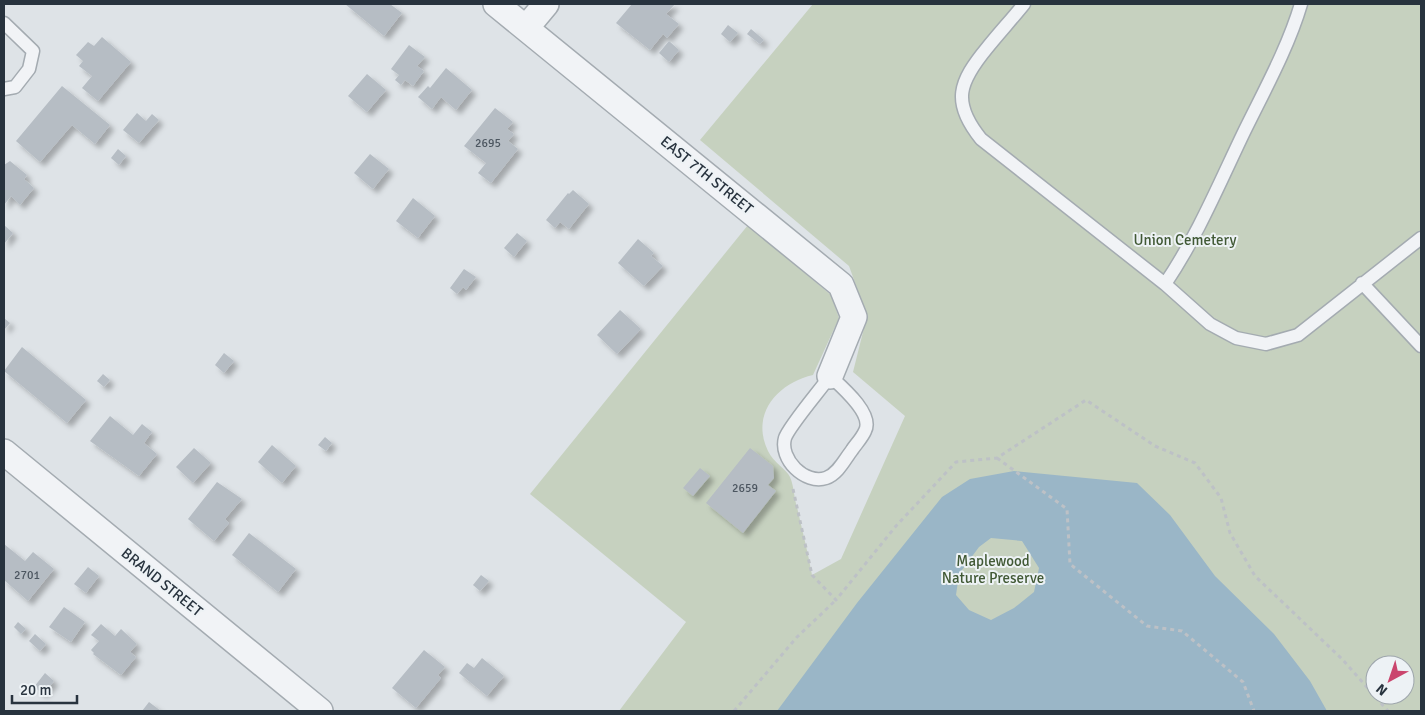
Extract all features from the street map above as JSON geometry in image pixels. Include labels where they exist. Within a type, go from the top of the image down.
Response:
[{"type":"street","name":"EAST 7TH STREET","points":[[496,4],[841,285],[854,317],[830,376]]},
{"type":"street","points":[[526,28],[546,4]]},
{"type":"street","name":"BRAND STREET","points":[[4,452],[320,711]]},
{"type":"lane","points":[[1024,4],[971,68],[962,86],[962,105],[968,122],[981,139],[1165,284],[1210,324],[1236,338],[1266,344],[1298,335],[1421,238]]},
{"type":"lane","points":[[1165,284],[1184,256],[1240,141],[1296,23],[1301,4]]},
{"type":"lane","points":[[4,23],[33,51],[29,70],[15,87],[4,89]]},
{"type":"lane","points":[[1362,283],[1421,346]]},
{"type":"lane","points":[[830,376],[858,404],[866,419],[866,430],[835,472],[826,478],[816,479],[801,473],[789,462],[783,449],[786,436],[830,376]]},
{"type":"path","points":[[734,711],[797,637],[836,600],[896,526],[956,462],[997,458],[1086,400],[1155,446],[1195,463],[1222,498],[1230,534],[1255,576],[1342,658],[1388,711]]},
{"type":"path","points":[[997,458],[1068,509],[1070,564],[1147,626],[1182,632],[1243,682],[1254,711]]},
{"type":"path","points":[[792,484],[812,575],[836,600]]},
{"type":"green space","name":"Union Cemetery","points":[[813,4],[1421,4],[1421,711],[619,711],[686,622],[530,494],[748,225],[831,295],[839,318],[813,375],[789,385],[771,402],[765,413],[763,437],[773,459],[788,474],[791,481],[812,575],[841,559],[905,416],[853,372],[867,316],[849,266],[700,140]]},
{"type":"water","points":[[1014,471],[1137,483],[1170,515],[1215,576],[1274,634],[1310,681],[1327,711],[777,711],[857,603],[942,497],[970,479]],"holes":[[[991,538],[1022,541],[1039,568],[1034,592],[1014,608],[991,620],[969,610],[956,595],[959,574],[979,547]]]},
{"type":"building","points":[[345,4],[390,4],[402,13],[384,36]]},
{"type":"building","points":[[632,4],[675,4],[666,14],[679,24],[667,38],[663,34],[650,50],[616,23]]},
{"type":"building","points":[[728,25],[738,33],[730,42],[721,34]]},
{"type":"building","points":[[751,29],[764,40],[760,44],[747,34]]},
{"type":"building","points":[[102,37],[131,62],[98,101],[82,88],[92,76],[79,66],[83,61],[76,55],[88,42],[94,46]]},
{"type":"building","points":[[669,41],[679,50],[669,62],[659,53]]},
{"type":"building","points":[[409,45],[425,57],[417,66],[424,71],[413,86],[405,80],[401,85],[395,80],[399,75],[391,69]]},
{"type":"building","points":[[446,68],[472,90],[456,110],[441,97],[432,109],[418,97],[428,86],[430,88]]},
{"type":"building","points":[[367,74],[386,90],[367,112],[348,96]]},
{"type":"building","points":[[62,86],[110,125],[95,144],[72,125],[40,162],[16,141]]},
{"type":"building","points":[[495,108],[513,122],[507,129],[514,134],[508,141],[518,149],[491,183],[478,173],[486,163],[464,146]]},
{"type":"building","points":[[137,113],[146,121],[152,114],[159,120],[139,143],[123,130]]},
{"type":"building","points":[[118,149],[126,156],[119,165],[111,158]]},
{"type":"building","points":[[370,154],[389,169],[373,189],[354,173]]},
{"type":"building","points":[[10,161],[27,175],[24,179],[34,188],[20,205],[11,196],[4,205],[4,165]]},
{"type":"building","points":[[573,190],[589,204],[569,229],[560,222],[555,228],[546,220],[568,193]]},
{"type":"building","points":[[413,198],[435,216],[418,238],[396,221]]},
{"type":"building","points":[[4,225],[13,233],[4,244]]},
{"type":"building","points":[[517,233],[527,241],[514,257],[504,248]]},
{"type":"building","points":[[638,239],[654,253],[651,256],[663,266],[644,286],[618,263]]},
{"type":"building","points":[[464,269],[476,277],[466,290],[463,287],[457,294],[450,288]]},
{"type":"building","points":[[620,310],[641,329],[617,354],[597,335]]},
{"type":"building","points":[[4,318],[10,323],[4,330]]},
{"type":"building","points":[[22,347],[86,400],[67,423],[4,371]]},
{"type":"building","points":[[224,353],[234,361],[224,373],[215,365]]},
{"type":"building","points":[[103,374],[110,380],[104,387],[97,381]]},
{"type":"building","points":[[110,416],[133,435],[142,424],[152,432],[144,443],[157,454],[139,476],[90,441]]},
{"type":"building","points":[[325,437],[332,443],[326,451],[318,445]]},
{"type":"building","points":[[272,445],[296,466],[282,483],[258,462]]},
{"type":"building","points":[[194,448],[211,463],[193,483],[176,467]]},
{"type":"building","points":[[750,448],[773,466],[774,478],[768,485],[776,491],[743,533],[706,503]]},
{"type":"building","points":[[700,468],[710,476],[693,496],[683,488]]},
{"type":"building","points":[[217,482],[242,499],[225,519],[229,523],[214,541],[188,519]]},
{"type":"building","points":[[249,533],[296,569],[278,592],[232,555]]},
{"type":"building","points":[[4,544],[25,561],[33,552],[54,569],[28,601],[4,580]]},
{"type":"building","points":[[88,567],[99,576],[86,593],[74,584]]},
{"type":"building","points":[[481,575],[489,581],[480,591],[473,585]]},
{"type":"building","points":[[64,607],[85,622],[71,642],[49,627]]},
{"type":"building","points":[[18,622],[26,629],[21,634],[14,627]]},
{"type":"building","points":[[101,624],[115,636],[121,629],[137,644],[130,652],[136,657],[121,675],[93,654],[91,650],[99,641],[91,635]]},
{"type":"building","points":[[35,634],[46,644],[40,651],[29,641]]},
{"type":"building","points":[[424,650],[445,667],[438,675],[441,678],[416,708],[392,688]]},
{"type":"building","points":[[482,658],[504,676],[487,696],[459,673],[467,663],[474,668]]},
{"type":"building","points":[[45,673],[54,681],[43,694],[34,687]]},
{"type":"building","points":[[149,702],[161,711],[142,711]]},
{"type":"park label","name":"Maplewood Nature Preserve","points":[[993,570]]}]
